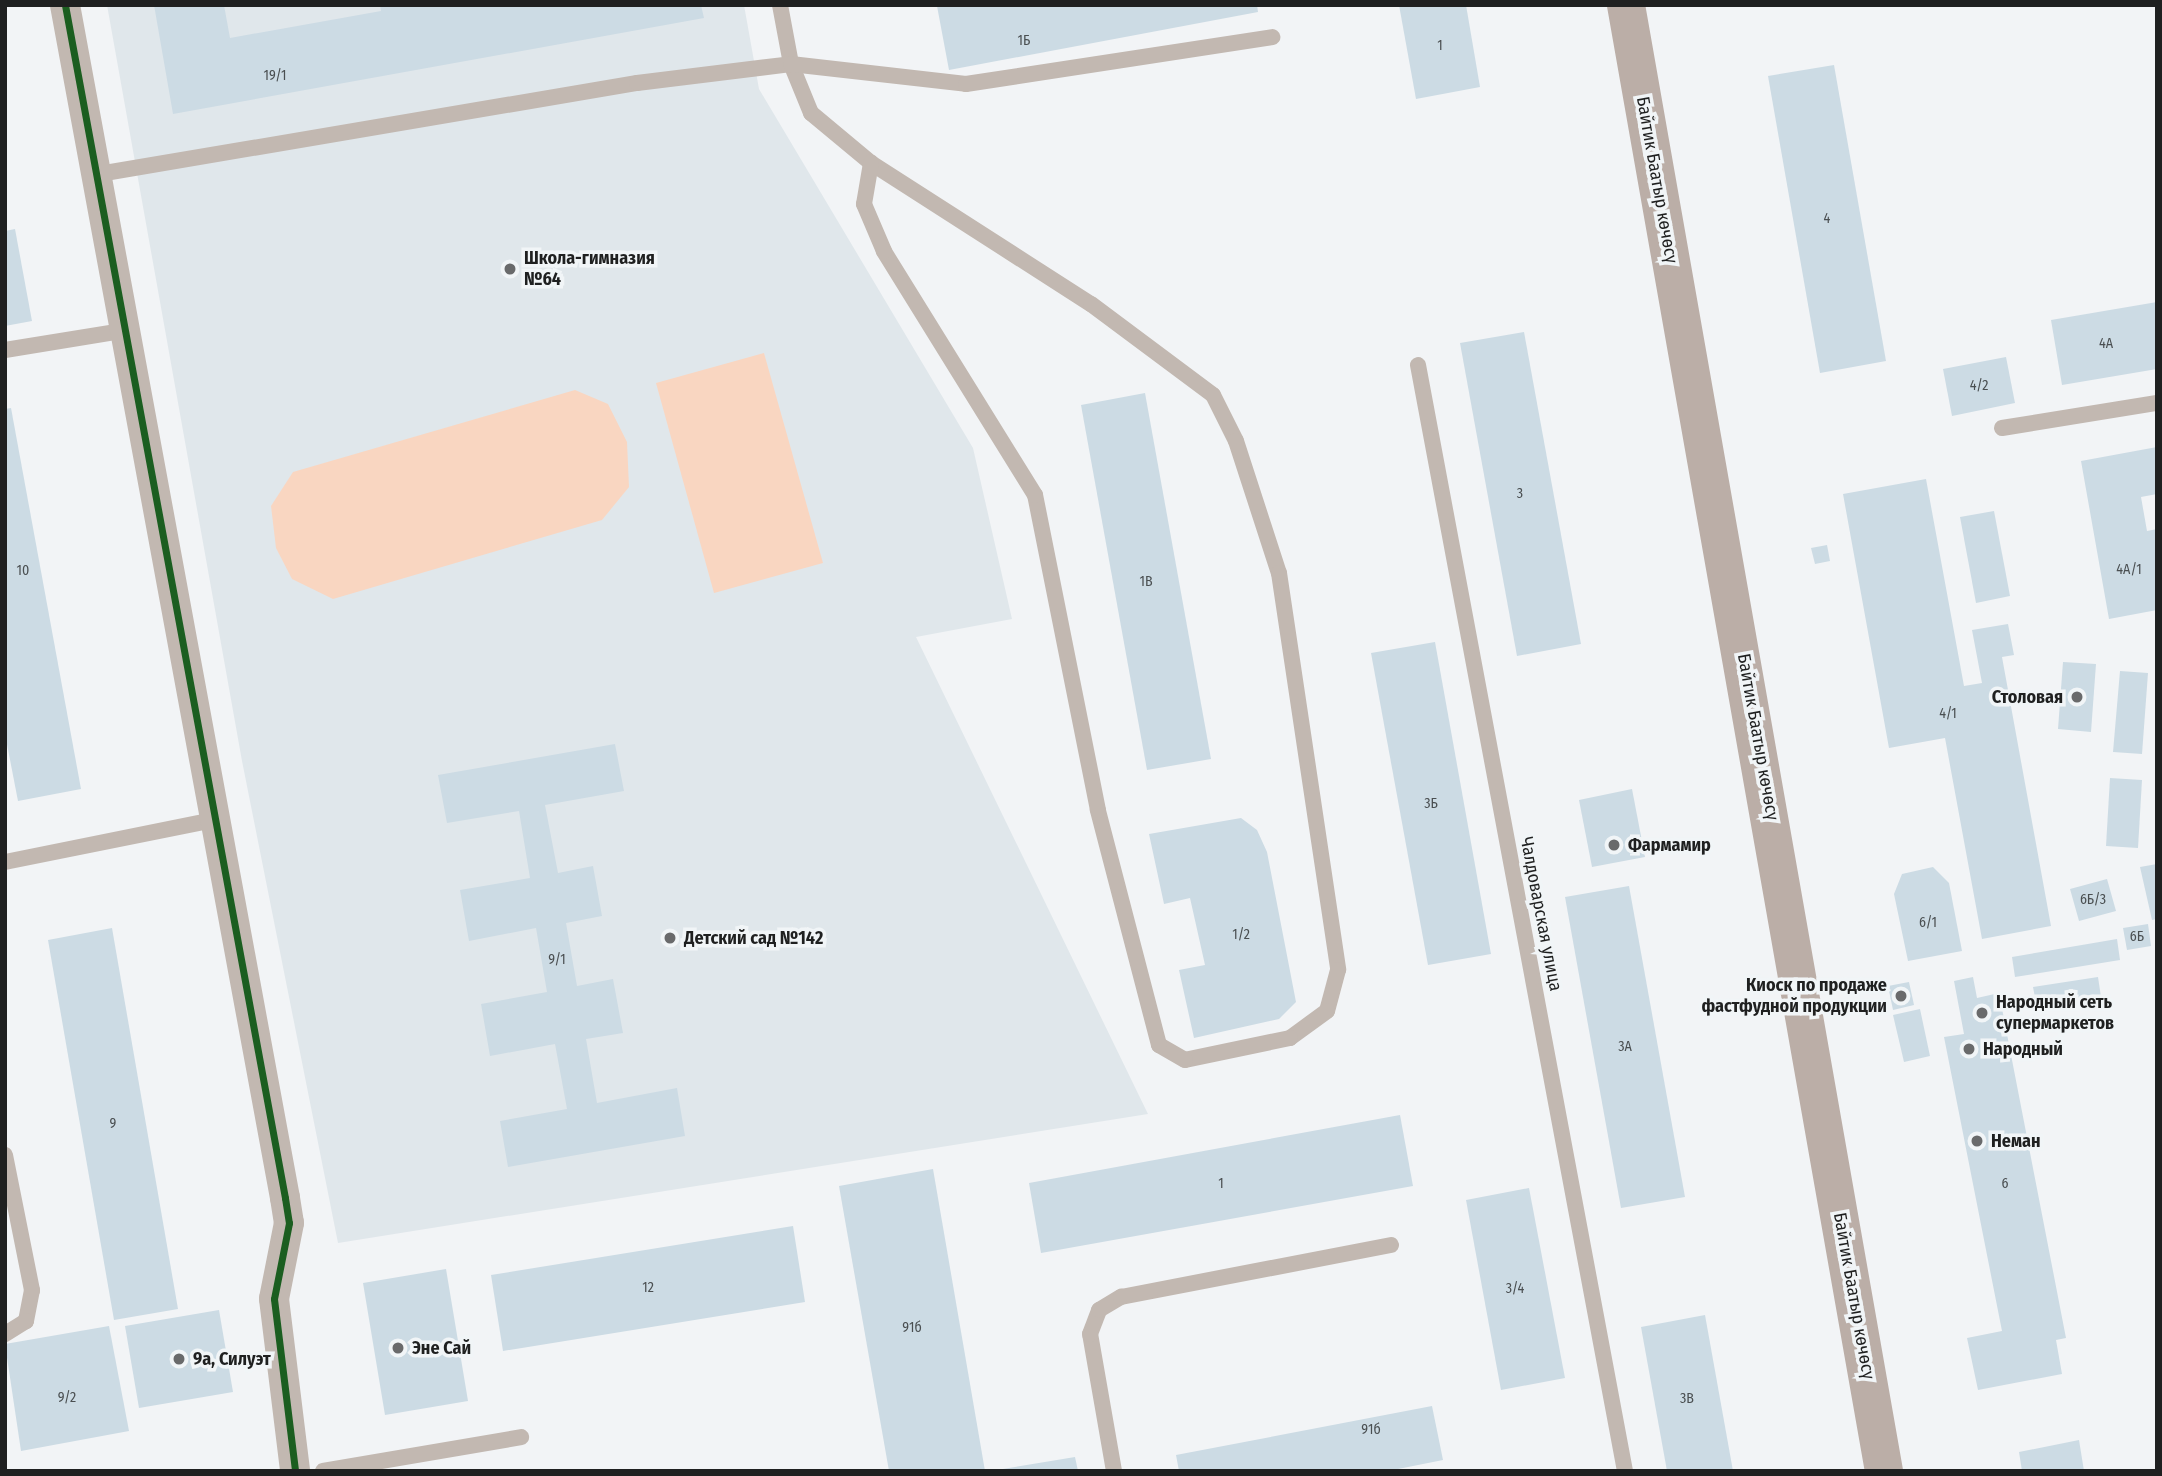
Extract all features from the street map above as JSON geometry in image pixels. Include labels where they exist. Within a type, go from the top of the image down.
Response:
[{"type":"main road","name":"Байтик Баатыр көчөсү","points":[[1626,5],[1884,1471]]},
{"type":"street","points":[[65,5],[93,175],[289,1223],[274,1298],[295,1471]]},
{"type":"lane","points":[[780,5],[791,64],[811,113],[871,163],[1091,304],[1213,395],[1236,441],[1279,573],[1338,970],[1327,1011],[1290,1038],[1185,1060],[1159,1045],[1098,810],[1035,495],[884,251],[864,204],[871,163]]},
{"type":"lane","points":[[93,175],[637,83],[791,64],[966,84],[1272,37]]},
{"type":"lane","points":[[5,350],[122,331]]},
{"type":"lane","name":"Чалдоварская улица","points":[[1418,365],[1625,1471]]},
{"type":"lane","points":[[2002,428],[2157,403]]},
{"type":"lane","points":[[5,862],[213,820]]},
{"type":"lane","points":[[5,1155],[32,1290],[26,1321],[5,1334]]},
{"type":"lane","points":[[1114,1471],[1090,1334],[1099,1310],[1121,1297],[1391,1245]]},
{"type":"lane","points":[[323,1471],[521,1437]]},
{"type":"lane","points":[[420,1454],[424,1471]]},
{"type":"shaded area","points":[[107,5],[744,5],[759,89],[973,448],[1012,619],[916,637],[1148,1114],[338,1243],[242,761]]},
{"type":"shaded area","points":[[764,353],[823,563],[714,593],[656,383]]},
{"type":"shaded area","points":[[575,390],[608,404],[627,442],[629,487],[602,520],[333,599],[292,579],[276,548],[271,506],[293,472]]},
{"type":"building","points":[[154,5],[224,5],[230,38],[381,11],[380,5],[701,5],[704,18],[173,114]]},
{"type":"building","points":[[1257,5],[1258,12],[949,70],[937,6]]},
{"type":"building","points":[[1399,5],[1466,5],[1480,87],[1416,99]]},
{"type":"building","points":[[1834,65],[1886,361],[1820,373],[1768,76]]},
{"type":"building","points":[[15,229],[32,321],[5,326],[5,231]]},
{"type":"building","points":[[2157,302],[2157,369],[2062,385],[2051,320]]},
{"type":"building","points":[[1524,332],[1581,644],[1517,656],[1460,343]]},
{"type":"building","points":[[2006,357],[2015,403],[1952,416],[1943,369]]},
{"type":"building","points":[[1145,393],[1211,759],[1147,770],[1081,405]]},
{"type":"building","points":[[11,408],[81,789],[18,801],[5,734],[5,409]]},
{"type":"building","points":[[2157,447],[2157,494],[2141,497],[2147,531],[2157,529],[2157,610],[2109,619],[2081,461]]},
{"type":"building","points":[[1926,479],[1964,686],[1982,683],[1972,630],[2008,624],[2014,655],[2002,657],[2051,926],[1982,939],[1945,738],[1889,748],[1843,494]]},
{"type":"building","points":[[1994,511],[2010,596],[1976,603],[1960,517]]},
{"type":"building","points":[[1827,545],[1830,561],[1815,564],[1811,548]]},
{"type":"building","points":[[1435,642],[1491,954],[1428,965],[1371,653]]},
{"type":"building","name":"Столовая","points":[[2063,662],[2096,664],[2091,732],[2058,729]]},
{"type":"building","points":[[2120,671],[2148,673],[2142,754],[2113,752]]},
{"type":"building","points":[[615,744],[624,791],[545,805],[558,873],[593,866],[602,916],[566,923],[577,986],[613,979],[623,1033],[586,1039],[597,1103],[677,1088],[685,1136],[508,1167],[500,1121],[567,1109],[555,1044],[490,1056],[481,1004],[547,992],[536,928],[469,941],[460,890],[530,878],[519,811],[447,823],[438,775]]},
{"type":"building","points":[[2110,778],[2142,780],[2138,848],[2106,846]]},
{"type":"building","points":[[1632,789],[1645,857],[1592,867],[1579,800]]},
{"type":"building","points":[[1241,818],[1257,830],[1267,852],[1296,1002],[1279,1019],[1194,1038],[1179,970],[1205,965],[1190,898],[1164,904],[1149,834]]},
{"type":"building","points":[[2157,864],[2157,919],[2152,920],[2140,867]]},
{"type":"building","points":[[1933,867],[1949,883],[1962,951],[1908,961],[1894,894],[1902,874]]},
{"type":"building","points":[[2107,879],[2116,911],[2079,921],[2070,889]]},
{"type":"building","points":[[1629,886],[1685,1197],[1621,1208],[1565,897]]},
{"type":"building","points":[[2148,924],[2151,946],[2127,950],[2123,928]]},
{"type":"building","points":[[112,928],[178,1309],[114,1320],[48,940]]},
{"type":"building","points":[[2117,939],[2120,960],[2015,977],[2012,957]]},
{"type":"building","points":[[1973,977],[1977,998],[1999,993],[2066,1338],[2056,1340],[2062,1374],[1978,1390],[1967,1338],[2002,1331],[1944,1037],[1964,1034],[1954,981]]},
{"type":"building","points":[[2098,977],[2101,997],[2037,1008],[2033,987]]},
{"type":"building","name":"Киоск по продаже фастфудной продукции","points":[[1909,982],[1914,1005],[1893,1010],[1888,986]]},
{"type":"building","points":[[1920,1009],[1930,1056],[1904,1062],[1893,1015]]},
{"type":"building","points":[[1400,1115],[1413,1186],[1041,1253],[1029,1183]]},
{"type":"building","points":[[933,1169],[985,1471],[889,1471],[839,1186]]},
{"type":"building","points":[[1529,1188],[1565,1378],[1501,1390],[1466,1200]]},
{"type":"building","points":[[793,1226],[805,1302],[503,1351],[491,1275]]},
{"type":"building","points":[[446,1269],[468,1401],[385,1415],[363,1283]]},
{"type":"building","name":"9а, Силуэт","points":[[219,1310],[233,1392],[139,1408],[125,1326]]},
{"type":"building","points":[[1705,1315],[1733,1471],[1667,1471],[1641,1327]]},
{"type":"building","points":[[109,1326],[129,1431],[21,1451],[5,1344]]},
{"type":"building","points":[[1432,1406],[1443,1460],[1388,1471],[1179,1471],[1176,1455]]},
{"type":"building","points":[[2079,1440],[2084,1471],[2022,1471],[2019,1452]]},
{"type":"building","points":[[1075,1457],[1078,1471],[1003,1471],[1003,1469]]},
{"type":"cycle path","points":[[65,5],[289,1223],[274,1299],[295,1471]]},
{"type":"place","name":"Школа-гимназия №64","points":[[510,269]]},
{"type":"place","name":"Столовая","points":[[2077,697]]},
{"type":"place","name":"Фармамир","points":[[1614,845]]},
{"type":"place","name":"Детский сад №142","points":[[670,938]]},
{"type":"place","name":"Киоск по продаже фастфудной продукции","points":[[1901,996]]},
{"type":"place","name":"Народный сеть супермаркетов","points":[[1982,1013]]},
{"type":"place","name":"Народный","points":[[1969,1049]]},
{"type":"place","name":"Неман","points":[[1977,1141]]},
{"type":"place","name":"Эне Сай","points":[[398,1348]]},
{"type":"place","name":"9а, Силуэт","points":[[179,1359]]}]
